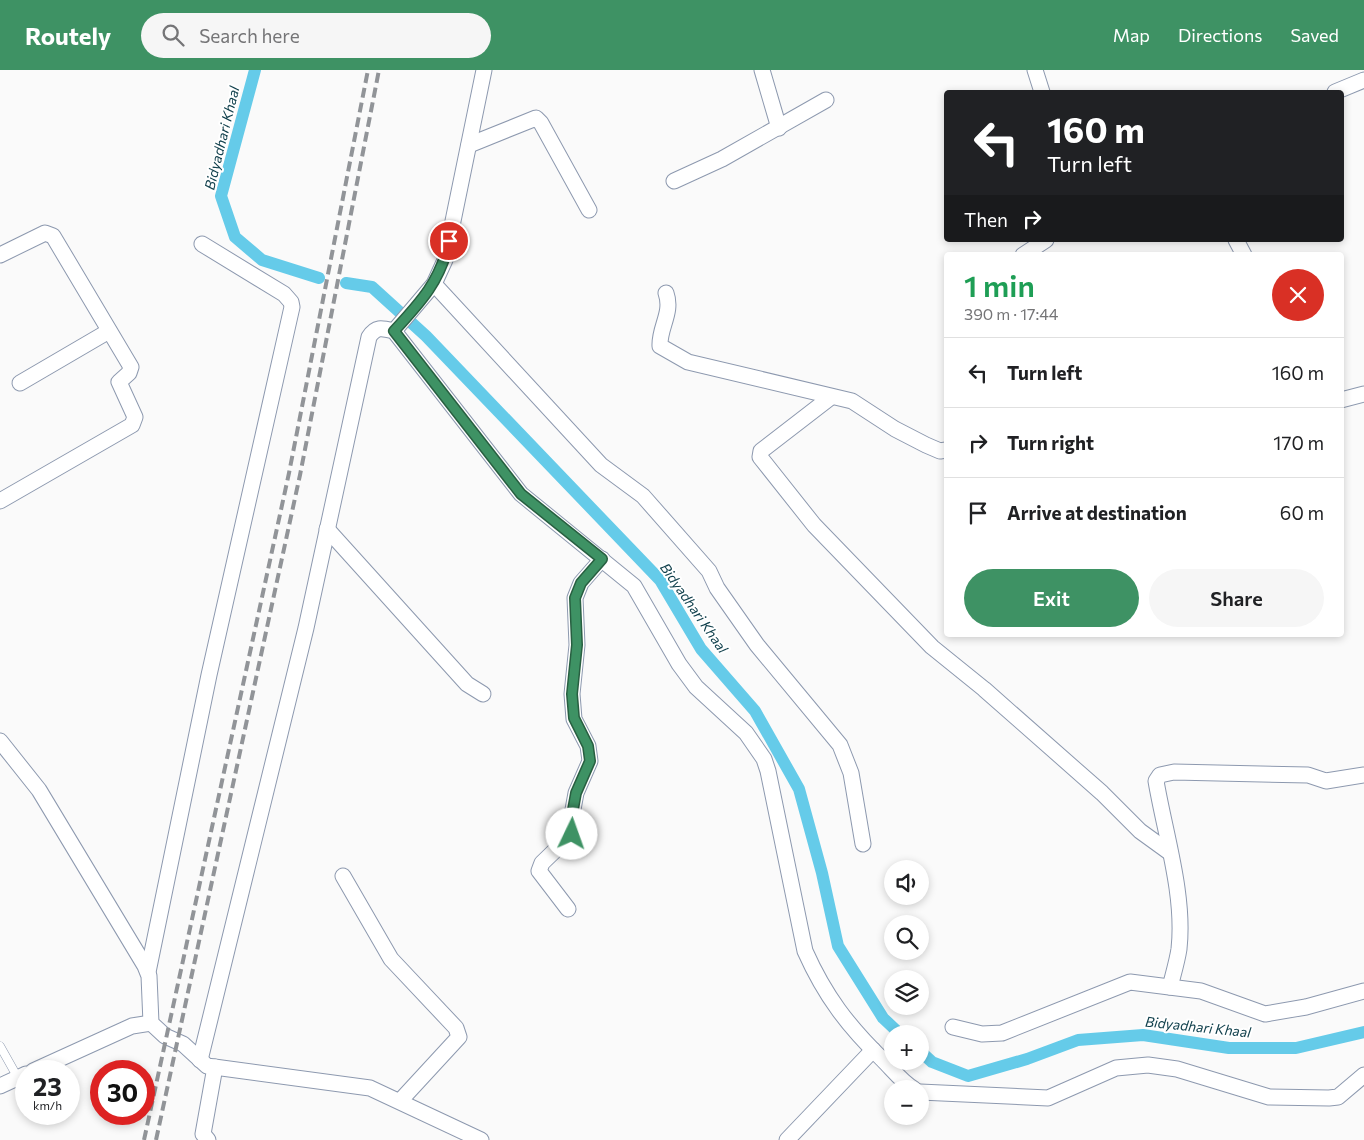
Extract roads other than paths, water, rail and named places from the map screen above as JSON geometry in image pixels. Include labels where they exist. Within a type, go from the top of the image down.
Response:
[{"type":"street","points":[[394,331],[434,284],[445,260],[484,70]]},
{"type":"street","points":[[762,70],[779,128]]},
{"type":"street","points":[[1035,70],[1041,90]]},
{"type":"street","points":[[1340,90],[1364,80]]},
{"type":"street","points":[[674,181],[722,159],[826,100]]},
{"type":"street","points":[[469,145],[536,118],[542,123],[589,210]]},
{"type":"street","points":[[0,255],[45,233],[51,234],[131,367],[129,373],[119,382],[135,417],[133,423],[0,501]]},
{"type":"street","points":[[1028,252],[1043,242]]},
{"type":"street","points":[[202,244],[284,294],[291,302],[292,307],[209,675],[148,972],[151,1023],[165,1036],[183,1044],[207,1066],[370,1088],[481,1140]]},
{"type":"street","points":[[434,284],[601,465],[643,496],[709,571],[717,588],[757,645],[840,745],[851,773],[862,844]]},
{"type":"street","points":[[666,293],[669,312],[660,334],[660,346],[688,362],[852,401],[894,429],[933,448],[944,450]]},
{"type":"street","points":[[200,1060],[306,628],[369,337],[377,328],[394,331],[521,494],[634,586],[679,664],[696,687],[746,733],[764,759],[805,952],[832,1004],[854,1032],[905,1080]]},
{"type":"street","points":[[20,383],[109,331]]},
{"type":"street","points":[[1344,399],[1364,394]]},
{"type":"street","points":[[831,397],[761,451],[760,457],[814,525],[932,647],[984,689],[1102,793],[1140,831],[1170,852]]},
{"type":"street","points":[[327,529],[467,684],[482,694]]},
{"type":"street","points":[[568,909],[540,871],[542,863],[572,834],[572,815],[576,793],[590,761],[588,746],[574,718],[572,694],[577,645],[575,598],[581,583],[602,559]]},
{"type":"street","points":[[0,741],[39,790],[148,972]]},
{"type":"street","points":[[1170,987],[1179,949],[1179,928],[1176,887],[1156,781],[1164,773],[1308,775],[1326,781],[1364,775]]},
{"type":"street","points":[[343,876],[391,959],[456,1028],[458,1037],[400,1101]]},
{"type":"street","points":[[953,1027],[982,1034],[1002,1033],[1123,983],[1201,991],[1265,1014],[1306,1007],[1364,991]]},
{"type":"street","points":[[57,1060],[132,1026],[151,1023]]},
{"type":"street","points":[[787,1140],[873,1050]]},
{"type":"street","points":[[929,1092],[1048,1098],[1116,1068],[1148,1065],[1176,1069],[1269,1097],[1329,1098],[1338,1097],[1364,1075]]},
{"type":"street","points":[[204,1138],[215,1067]]},
{"type":"street","points":[[0,1086],[15,1079]]},
{"type":"lane","points":[[0,1046],[15,1066]]},
{"type":"waterway","name":"Bidyadhari Khaal","points":[[255,70],[221,196],[235,237],[262,260],[319,278]]},
{"type":"waterway","name":"Bidyadhari Khaal","points":[[346,283],[372,287],[426,336],[660,580],[701,649],[755,711],[799,789],[822,873],[838,946],[883,1018],[890,1025]]},
{"type":"waterway","name":"Bidyadhari Khaal","points":[[929,1059],[968,1076],[1027,1059],[1078,1040],[1143,1035],[1229,1048],[1296,1048],[1364,1032]]},
{"type":"railway","points":[[144,1140],[289,473],[368,70]]},
{"type":"railway","points":[[156,1140],[300,475],[379,70]]}]
